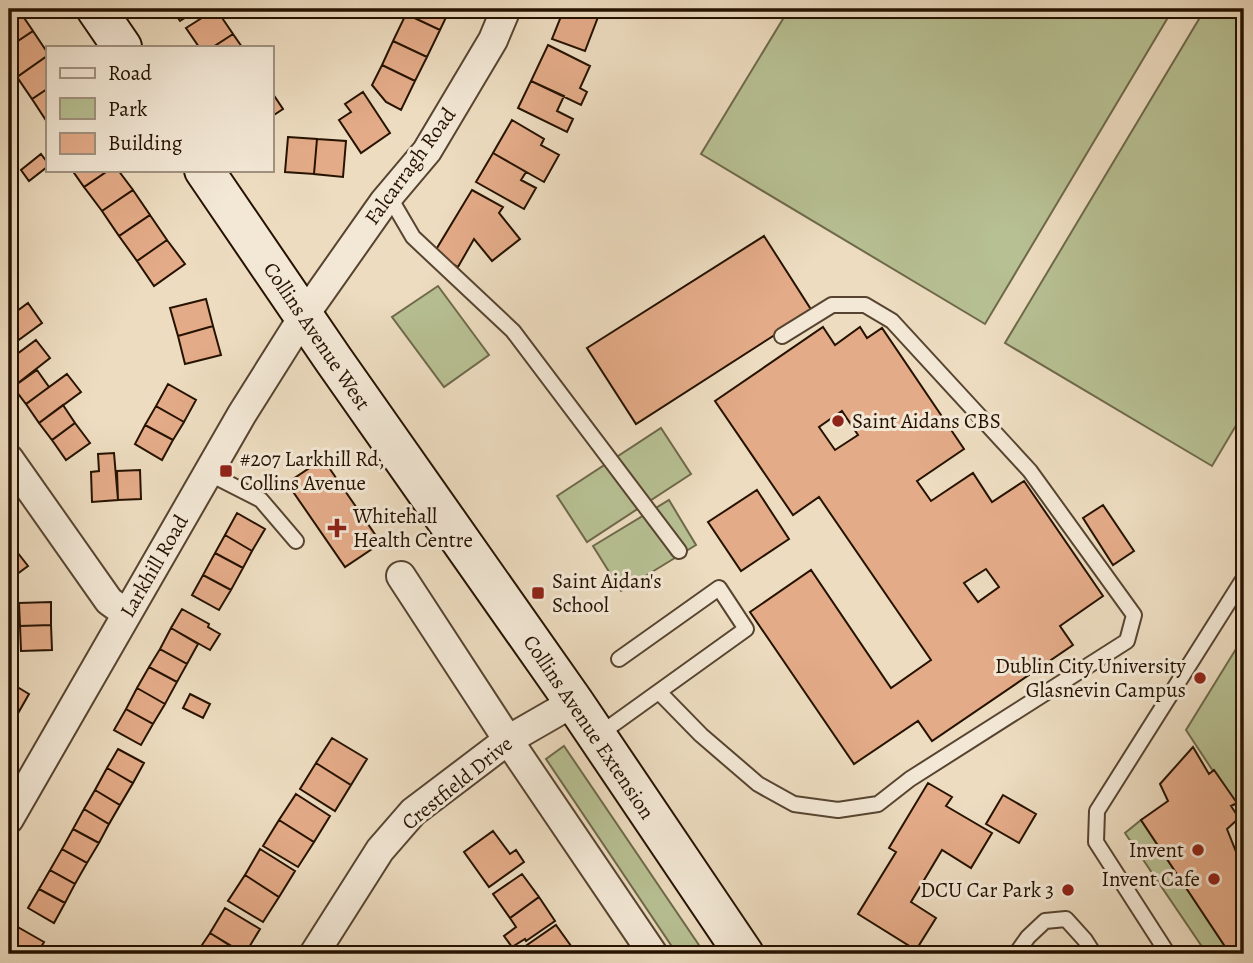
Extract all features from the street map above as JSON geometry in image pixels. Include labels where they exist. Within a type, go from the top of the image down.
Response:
[{"type":"main road","points":[[96,9],[121,46]]},
{"type":"main road","name":"Collins Avenue West","points":[[205,172],[432,501]]},
{"type":"main road","name":"Collins Avenue Extension","points":[[432,501],[574,702],[744,954]]},
{"type":"street","name":"Falcarragh Road","points":[[303,317],[389,195],[427,151],[493,40],[506,9]]},
{"type":"street","name":"Larkhill Road","points":[[9,819],[242,414],[303,317]]},
{"type":"street","points":[[9,459],[109,601],[127,614]]},
{"type":"street","points":[[401,576],[653,954]]},
{"type":"street","name":"Crestfield Drive","points":[[314,954],[380,850],[413,812],[508,740],[574,702]]},
{"type":"lane","points":[[389,195],[413,237],[513,331],[679,551]]},
{"type":"lane","points":[[659,692],[701,735],[758,784],[794,804],[838,810],[878,804],[910,779],[1127,641],[1134,615],[1030,471],[892,321],[865,305],[832,305],[782,336]]},
{"type":"lane","points":[[208,473],[261,500],[296,541]]},
{"type":"lane","points":[[1168,954],[1096,842],[1097,811],[1244,578]]},
{"type":"lane","points":[[597,736],[746,629],[719,588],[619,659]]},
{"type":"lane","points":[[1016,954],[1028,937],[1045,921],[1066,919],[1094,954]]},
{"type":"green space","points":[[789,9],[1173,9],[985,324],[701,154]]},
{"type":"green space","points":[[1205,9],[1244,9],[1244,412],[1212,466],[1005,343]]},
{"type":"green space","points":[[438,286],[489,355],[444,387],[392,317]]},
{"type":"green space","points":[[661,428],[691,474],[587,542],[557,496]]},
{"type":"green space","points":[[669,500],[696,545],[621,591],[593,546]]},
{"type":"green space","points":[[1244,636],[1244,804],[1238,809],[1186,730]]},
{"type":"green space","points":[[564,746],[705,954],[677,954],[546,759]]},
{"type":"green space","points":[[1141,820],[1230,954],[1207,954],[1125,833]]},
{"type":"building","points":[[16,9],[33,31],[9,47],[9,14]]},
{"type":"building","points":[[172,9],[199,9],[180,21]]},
{"type":"building","points":[[216,9],[233,34],[215,46],[198,46],[186,28]]},
{"type":"building","points":[[409,9],[450,9],[440,30],[406,14]]},
{"type":"building","points":[[564,9],[576,9],[598,17],[585,51],[552,39]]},
{"type":"building","points":[[576,9],[601,9],[598,17]]},
{"type":"building","points":[[406,14],[440,30],[427,57],[393,41]]},
{"type":"building","points":[[33,31],[46,50],[46,57],[17,77],[9,66],[9,47]]},
{"type":"building","points":[[233,34],[241,46],[215,46]]},
{"type":"building","points":[[393,41],[427,57],[415,81],[382,65]]},
{"type":"building","points":[[548,45],[590,66],[580,88],[587,92],[581,105],[531,81]]},
{"type":"building","points":[[46,57],[46,90],[32,99],[17,77]]},
{"type":"building","points":[[382,65],[415,81],[401,110],[386,102],[372,85]]},
{"type":"building","points":[[531,81],[564,96],[557,111],[573,119],[567,132],[518,108]]},
{"type":"building","points":[[46,90],[46,120],[32,99]]},
{"type":"building","points":[[363,92],[390,133],[361,153],[339,120],[351,112],[345,104]]},
{"type":"building","points":[[273,94],[283,109],[273,116]]},
{"type":"building","points":[[512,120],[544,139],[541,145],[559,155],[544,182],[493,153]]},
{"type":"building","points":[[288,137],[317,139],[314,174],[285,172]]},
{"type":"building","points":[[317,139],[346,141],[343,177],[314,174]]},
{"type":"building","points":[[493,153],[526,172],[521,180],[536,188],[524,209],[476,182]]},
{"type":"building","points":[[41,154],[46,161],[46,168],[29,181],[21,170]]},
{"type":"building","points":[[73,172],[106,172],[84,187]]},
{"type":"building","points":[[106,172],[120,172],[133,190],[102,211],[84,187]]},
{"type":"building","points":[[133,190],[150,215],[119,236],[102,211]]},
{"type":"building","points":[[472,190],[503,207],[499,213],[520,239],[492,261],[474,239],[458,267],[434,253]]},
{"type":"building","points":[[150,215],[167,240],[137,261],[119,236]]},
{"type":"building","points":[[764,236],[812,311],[636,424],[587,348]]},
{"type":"building","points":[[167,240],[185,264],[154,286],[137,261]]},
{"type":"building","points":[[206,299],[213,326],[178,336],[170,308]]},
{"type":"building","points":[[28,303],[42,323],[9,347],[9,317]]},
{"type":"building","points":[[213,326],[221,355],[185,364],[178,336]]},
{"type":"building","points":[[823,327],[835,345],[860,327],[867,338],[882,328],[964,449],[917,481],[931,501],[973,473],[992,502],[1024,481],[1103,596],[1060,626],[1073,645],[932,741],[918,721],[854,764],[750,612],[811,570],[891,688],[931,660],[819,497],[793,515],[715,401]],"holes":[[[842,411],[858,435],[835,450],[819,427]],[[986,569],[999,587],[978,602],[964,583]]]},
{"type":"building","points":[[36,340],[50,358],[13,387],[9,381],[9,360]]},
{"type":"building","points":[[37,370],[49,387],[26,404],[13,387]]},
{"type":"building","points":[[67,374],[81,392],[39,423],[26,404]]},
{"type":"building","points":[[168,384],[196,400],[184,422],[156,406]]},
{"type":"building","points":[[63,405],[75,423],[52,440],[39,423]]},
{"type":"building","points":[[156,406],[184,422],[173,440],[145,425]]},
{"type":"building","points":[[75,423],[90,443],[66,460],[52,440]]},
{"type":"building","points":[[145,425],[173,440],[162,460],[135,444]]},
{"type":"building","points":[[114,453],[118,500],[92,502],[91,472],[99,471],[98,454]]},
{"type":"building","points":[[323,459],[381,543],[345,567],[287,483]]},
{"type":"building","points":[[140,470],[141,499],[118,500],[117,471]]},
{"type":"building","points":[[757,490],[789,539],[741,571],[708,522]]},
{"type":"building","points":[[1103,505],[1134,551],[1113,565],[1083,518]]},
{"type":"building","points":[[237,513],[265,529],[252,551],[225,535]]},
{"type":"building","points":[[225,535],[252,551],[243,568],[215,553]]},
{"type":"building","points":[[14,548],[28,566],[9,580],[9,552]]},
{"type":"building","points":[[215,553],[243,568],[231,590],[203,575]]},
{"type":"building","points":[[203,575],[231,590],[219,610],[192,595]]},
{"type":"building","points":[[51,602],[51,625],[20,626],[19,603]]},
{"type":"building","points":[[182,609],[209,624],[208,627],[220,634],[210,650],[171,628]]},
{"type":"building","points":[[51,625],[52,650],[21,651],[20,626]]},
{"type":"building","points":[[171,628],[198,644],[187,664],[160,649]]},
{"type":"building","points":[[160,649],[187,664],[177,682],[149,667]]},
{"type":"building","points":[[149,667],[177,682],[165,704],[137,688]]},
{"type":"building","points":[[9,682],[29,694],[17,715],[9,710]]},
{"type":"building","points":[[137,688],[165,704],[153,724],[126,709]]},
{"type":"building","points":[[190,694],[210,704],[203,718],[183,708]]},
{"type":"building","points":[[126,709],[153,724],[141,745],[114,730]]},
{"type":"building","points":[[9,710],[17,715],[9,729]]},
{"type":"building","points":[[332,738],[367,759],[351,785],[316,763]]},
{"type":"building","name":"Invent","points":[[1193,747],[1209,774],[1214,770],[1237,803],[1231,806],[1239,818],[1227,829],[1244,872],[1244,954],[1230,954],[1141,820],[1168,801],[1160,784]]},
{"type":"building","points":[[118,749],[144,763],[133,783],[107,768]]},
{"type":"building","points":[[316,763],[351,785],[335,811],[300,789]]},
{"type":"building","points":[[107,768],[133,783],[120,805],[95,790]]},
{"type":"building","points":[[928,783],[952,797],[946,806],[992,833],[971,868],[942,850],[911,902],[936,918],[916,950],[858,914],[896,852],[889,848]]},
{"type":"building","points":[[95,790],[120,805],[109,824],[84,809]]},
{"type":"building","points":[[296,794],[330,816],[314,842],[279,820]]},
{"type":"building","points":[[1003,795],[1036,814],[1019,843],[986,824]]},
{"type":"building","points":[[84,809],[109,824],[99,843],[73,829]]},
{"type":"building","points":[[279,820],[314,842],[298,867],[263,846]]},
{"type":"building","points":[[73,829],[99,843],[87,863],[62,849]]},
{"type":"building","points":[[493,831],[510,854],[516,850],[524,862],[489,887],[464,852]]},
{"type":"building","points":[[62,849],[87,863],[75,884],[50,870]]},
{"type":"building","points":[[260,849],[295,871],[279,897],[245,875]]},
{"type":"building","points":[[50,870],[75,884],[65,903],[39,889]]},
{"type":"building","points":[[522,874],[539,897],[510,918],[493,894]]},
{"type":"building","points":[[245,875],[279,897],[263,922],[228,901]]},
{"type":"building","points":[[39,889],[65,903],[54,923],[28,908]]},
{"type":"building","points":[[539,897],[555,921],[526,941],[525,939],[512,947],[504,936],[516,927],[510,918]]},
{"type":"building","points":[[225,908],[260,929],[245,954],[210,933]]},
{"type":"building","points":[[556,925],[571,946],[558,954],[533,954],[527,945]]},
{"type":"building","points":[[16,926],[44,942],[37,954],[23,954],[9,946],[9,939]]},
{"type":"building","points":[[210,933],[243,954],[196,954]]},
{"type":"building","points":[[571,946],[577,954],[558,954]]},
{"type":"place","name":"Saint Aidans CBS","points":[[838,421]]},
{"type":"place","name":"#207 Larkhill Rd, Collins Avenue","points":[[226,471]]},
{"type":"place","name":"Whitehall Health Centre","points":[[337,528]]},
{"type":"place","name":"Saint Aidan's School","points":[[538,593]]},
{"type":"place","name":"Dublin City University Glasnevin Campus","points":[[1200,678]]},
{"type":"place","name":"Invent","points":[[1198,850]]},
{"type":"place","name":"Invent Cafe","points":[[1214,879]]},
{"type":"place","name":"DCU Car Park 3","points":[[1068,890]]}]
